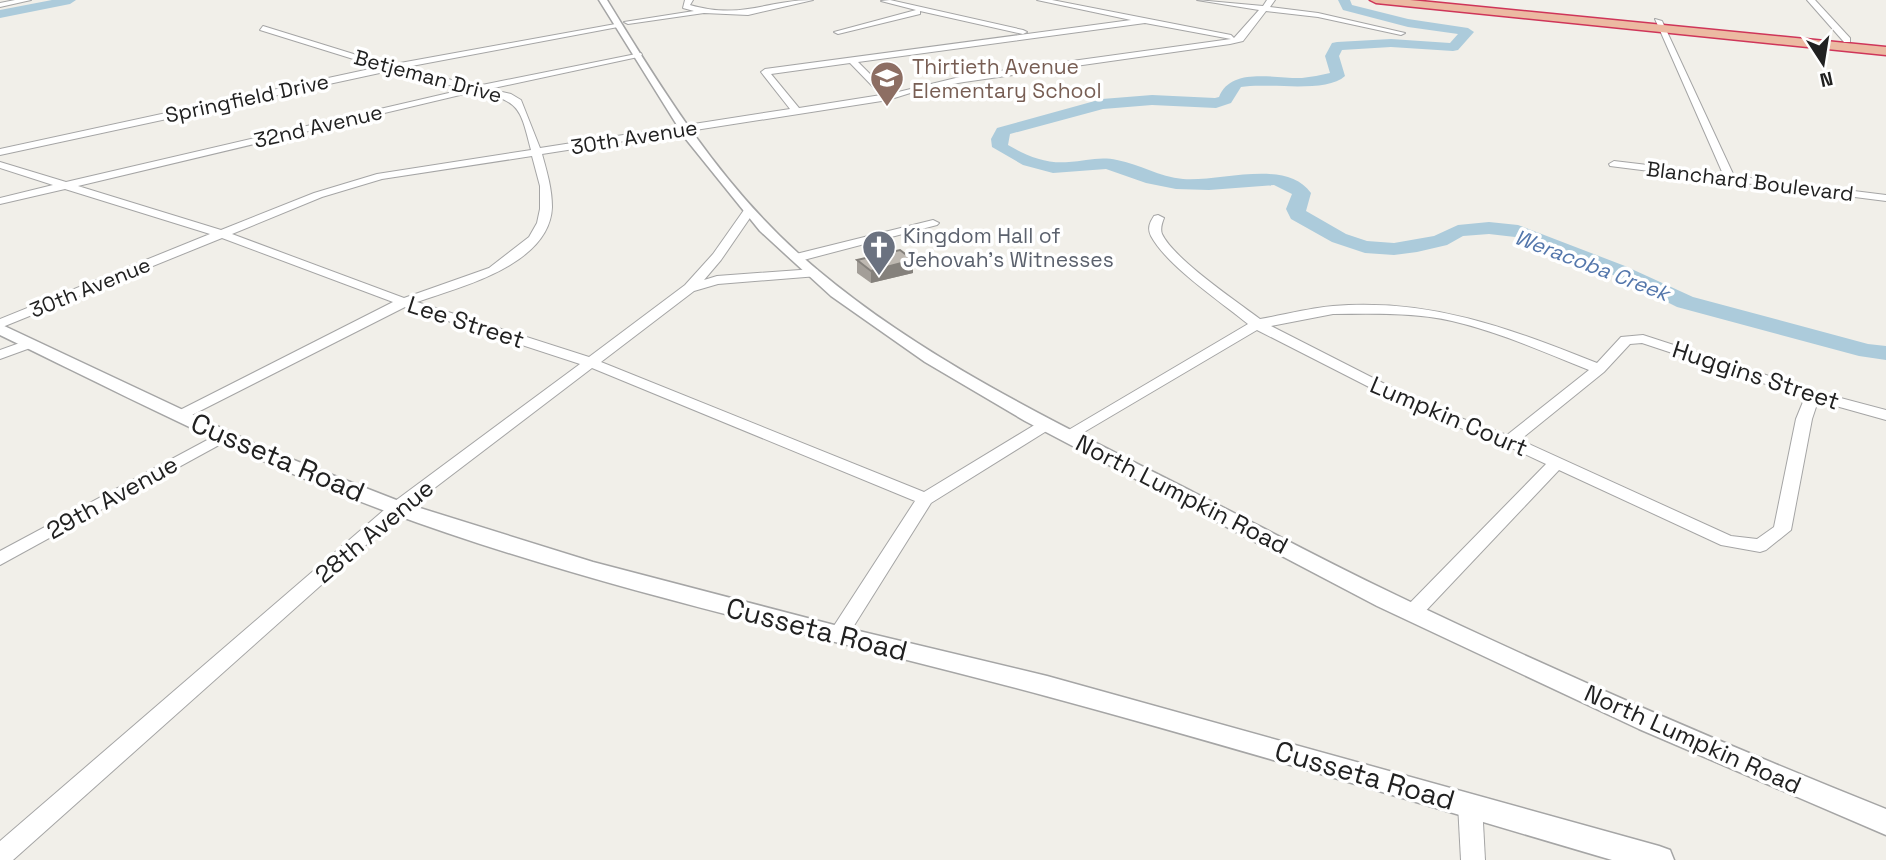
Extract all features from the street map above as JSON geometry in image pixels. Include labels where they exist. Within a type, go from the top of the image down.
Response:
[{"type":"highway","points":[[1376,0],[1886,44]]},
{"type":"highway","points":[[1431,0],[1886,51]]},
{"type":"street","points":[[0,5],[27,0]]},
{"type":"street","name":"North Lumpkin Road","points":[[603,0],[687,129],[748,212],[796,258],[891,332],[968,381],[1047,424],[1412,613],[1791,784],[1886,822]]},
{"type":"street","points":[[689,0],[686,6],[703,12]]},
{"type":"street","name":"Springfield Drive","points":[[0,152],[389,68],[621,24],[703,12],[714,15],[746,14],[808,0]]},
{"type":"street","points":[[1041,0],[1240,39],[1268,4]]},
{"type":"street","points":[[1201,0],[1268,4],[1401,33]]},
{"type":"street","points":[[1811,0],[1847,40]]},
{"type":"street","points":[[885,1],[919,11],[1036,35]]},
{"type":"street","points":[[838,32],[919,11]]},
{"type":"street","points":[[796,111],[765,72],[1147,20]]},
{"type":"street","points":[[1660,25],[1730,179]]},
{"type":"street","name":"Betjeman Drive","points":[[181,415],[404,302],[493,271],[534,239],[543,223],[546,209],[545,186],[531,132],[518,102],[508,96],[480,88],[389,68],[263,28]]},
{"type":"street","name":"30th Avenue","points":[[0,324],[318,195],[381,176],[888,97],[921,87],[964,79],[1240,39]]},
{"type":"street","name":"32nd Avenue","points":[[0,201],[480,88],[638,55]]},
{"type":"street","points":[[851,59],[888,97]]},
{"type":"street","name":"Blanchard Boulevard","points":[[1614,164],[1886,198]]},
{"type":"street","name":"Lee Street","points":[[0,166],[221,234],[404,302],[592,363],[925,499]]},
{"type":"street","name":"28th Avenue","points":[[0,856],[397,508],[690,288],[718,257],[748,212]]},
{"type":"street","name":"Lumpkin Court","points":[[1158,218],[1156,233],[1169,250],[1192,273],[1257,324],[1423,409],[1509,441],[1727,541],[1760,546],[1782,530],[1804,419],[1813,395]]},
{"type":"street","points":[[796,258],[933,223]]},
{"type":"street","points":[[690,288],[718,280],[814,273]]},
{"type":"street","points":[[1068,435],[1257,324],[1334,310],[1392,310],[1450,316],[1507,332],[1599,369]]},
{"type":"street","name":"Cusseta Road","points":[[0,329],[261,454],[397,508],[589,569],[838,635],[1047,686],[1659,860]]},
{"type":"street","name":"Huggins Street","points":[[1626,340],[1643,339],[1813,395],[1886,415]]},
{"type":"street","points":[[1509,441],[1599,369],[1626,340]]},
{"type":"street","name":"30th Avenue","points":[[0,355],[28,344]]},
{"type":"street","points":[[838,635],[925,499],[1047,424]]},
{"type":"street","name":"29th Avenue","points":[[0,559],[224,436]]},
{"type":"street","points":[[1412,613],[1557,462]]},
{"type":"street","points":[[1469,804],[1473,860]]},
{"type":"building","points":[[900,250],[913,260],[871,271],[857,260]]},
{"type":"waterway","points":[[0,14],[70,0]]},
{"type":"waterway","name":"Weracoba Creek","points":[[1344,0],[1347,7],[1408,23],[1468,32],[1453,47],[1391,43],[1337,46],[1332,56],[1338,76],[1304,82],[1250,81],[1236,84],[1230,89],[1226,100],[1216,103],[1152,100],[1102,104],[1003,131],[999,139],[1000,147],[1045,167],[1113,164],[1152,179],[1176,184],[1209,185],[1262,179],[1285,182],[1302,193],[1295,209],[1298,215],[1339,238],[1365,247],[1394,249],[1417,246],[1440,241],[1458,231],[1489,228],[1518,231],[1618,270],[1685,302],[1867,351],[1886,353]]},
{"type":"place","name":"Thirtieth Avenue Elementary School","points":[[887,108]]},
{"type":"place","name":"Kingdom Hall of Jehovah’s Witnesses","points":[[879,277]]}]
